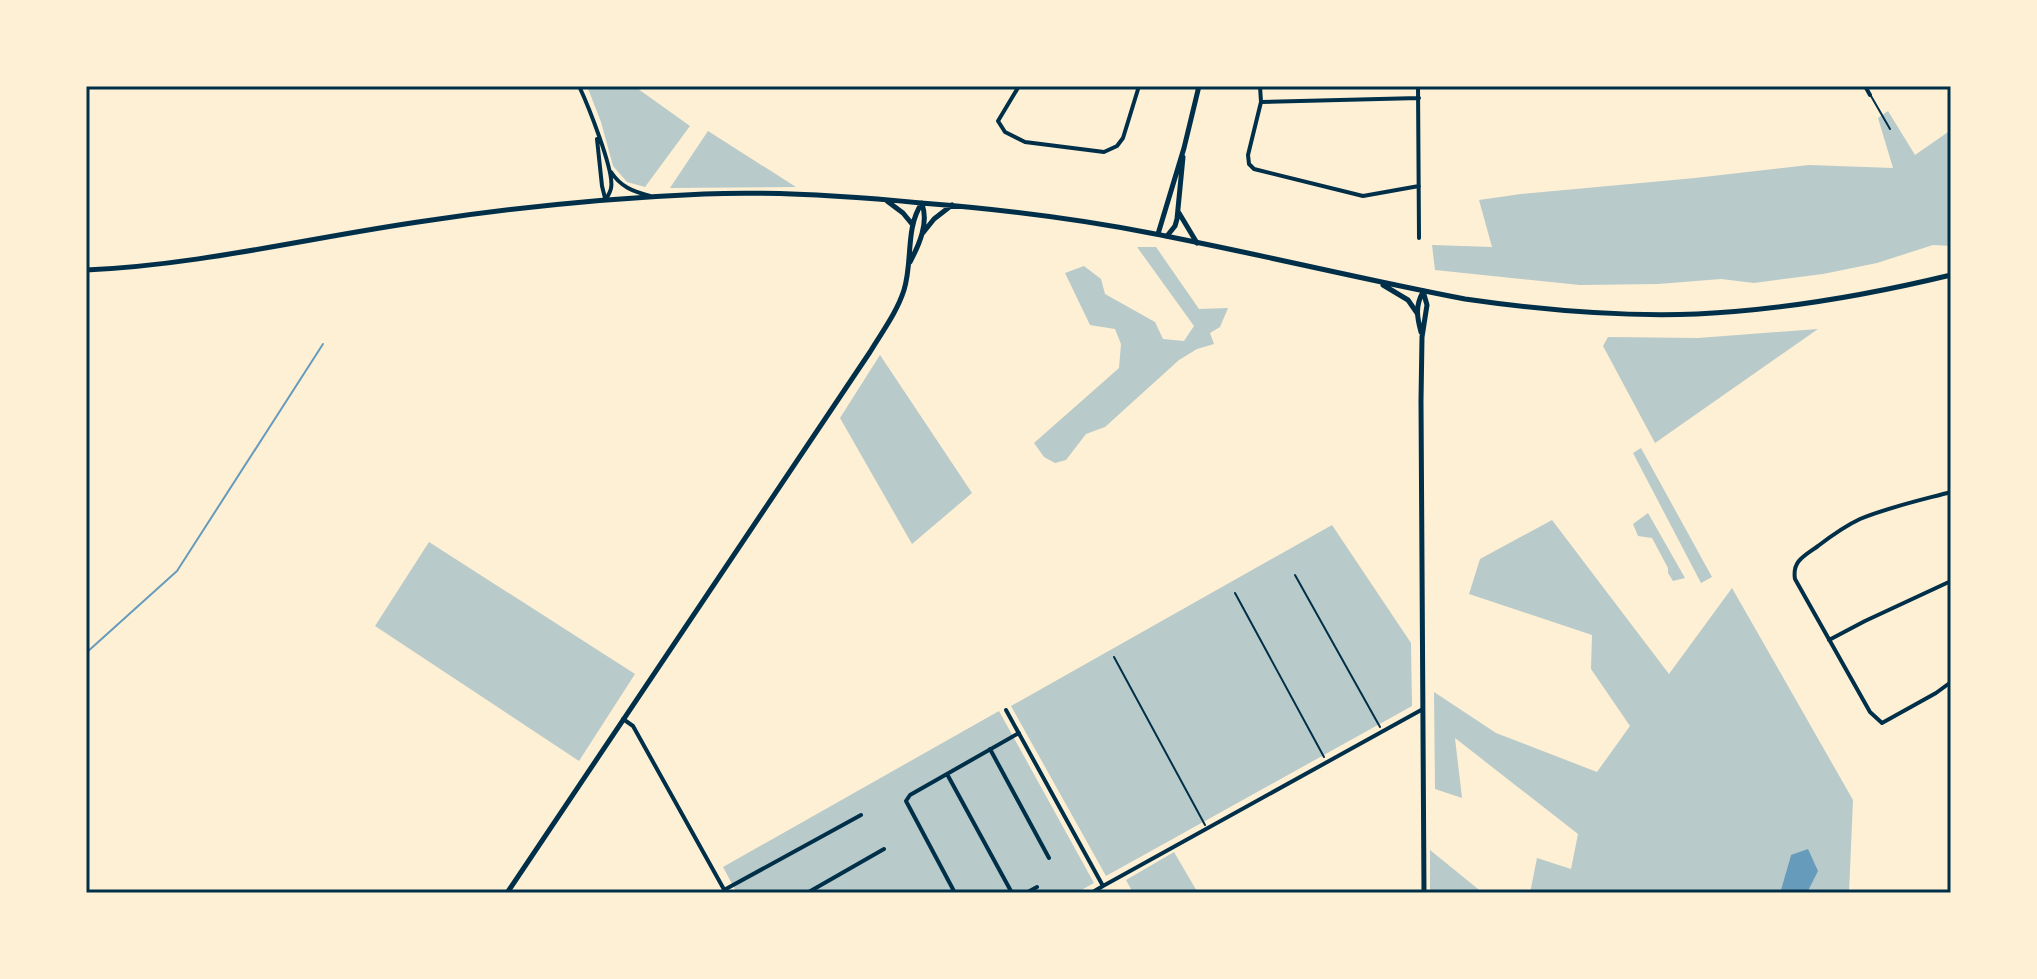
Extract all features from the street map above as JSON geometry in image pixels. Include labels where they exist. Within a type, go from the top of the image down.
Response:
[{"type":"main road","points":[[1158,234],[1199,86]]},
{"type":"main road","points":[[1167,236],[1175,226],[1178,211],[1184,148]]},
{"type":"main road","points":[[86,270],[164,264],[425,221],[606,199],[792,194],[885,199],[1040,214],[1158,234],[1423,291],[1582,312],[1695,314],[1758,309],[1821,301],[1951,276]]},
{"type":"main road","points":[[885,199],[903,213],[912,225]]},
{"type":"main road","points":[[507,893],[870,352],[901,298],[909,264],[912,225],[922,203]]},
{"type":"main road","points":[[922,203],[925,212],[922,235]]},
{"type":"main road","points":[[909,264],[922,235],[934,219],[952,205]]},
{"type":"main road","points":[[1178,211],[1197,243]]},
{"type":"main road","points":[[1376,281],[1403,296],[1417,313]]},
{"type":"main road","points":[[1422,337],[1417,313],[1423,291]]},
{"type":"main road","points":[[1423,291],[1427,305],[1422,337],[1424,893]]},
{"type":"street","points":[[579,86],[609,170],[611,189],[606,199]]},
{"type":"street","points":[[1019,86],[998,121],[1009,136],[1025,142],[1104,152],[1117,146],[1123,138],[1139,86]]},
{"type":"street","points":[[1260,86],[1261,102],[1248,155],[1249,164],[1254,169],[1363,196],[1419,186]]},
{"type":"street","points":[[1418,86],[1419,238]]},
{"type":"street","points":[[1865,86],[1870,95]]},
{"type":"street","points":[[1261,102],[1419,98]]},
{"type":"street","points":[[597,133],[606,199]]},
{"type":"street","points":[[609,170],[625,188],[653,197]]},
{"type":"street","points":[[1951,492],[1860,519],[1795,565],[1793,571],[1870,712],[1882,723],[1951,682]]},
{"type":"street","points":[[1829,640],[1951,581]]},
{"type":"street","points":[[1091,893],[1423,709]]},
{"type":"street","points":[[1006,710],[1103,886]]},
{"type":"street","points":[[623,719],[633,726],[725,892],[861,815]]},
{"type":"street","points":[[955,893],[906,801],[910,795],[1019,733]]},
{"type":"street","points":[[990,749],[1049,858]]},
{"type":"street","points":[[947,774],[1012,893]]},
{"type":"street","points":[[807,893],[884,849]]},
{"type":"street","points":[[1026,893],[1037,887]]},
{"type":"lane","points":[[1870,95],[1890,129]]},
{"type":"path","points":[[1295,575],[1382,732]]},
{"type":"path","points":[[1235,593],[1327,762]]},
{"type":"path","points":[[1114,657],[1207,828]]},
{"type":"shaded area","points":[[587,86],[634,86],[690,126],[645,187],[627,182],[613,166]]},
{"type":"shaded area","points":[[1888,111],[1915,155],[1951,130],[1951,246],[1933,245],[1877,263],[1754,283],[1721,279],[1580,285],[1435,270],[1432,245],[1492,247],[1479,200],[1809,165],[1893,168],[1878,118]]},
{"type":"shaded area","points":[[708,131],[796,187],[670,188]]},
{"type":"shaded area","points":[[1137,247],[1156,247],[1199,309],[1228,308],[1220,327],[1210,333],[1214,344],[1197,349],[1179,360],[1105,427],[1086,434],[1066,460],[1055,463],[1044,457],[1034,443],[1119,368],[1121,344],[1115,329],[1090,325],[1065,273],[1084,266],[1101,279],[1105,294],[1155,322],[1163,339],[1184,341],[1194,326]]},
{"type":"shaded area","points":[[1818,329],[1655,443],[1603,346],[1608,337],[1698,338]]},
{"type":"shaded area","points":[[880,355],[972,493],[912,544],[840,418]]},
{"type":"shaded area","points":[[1641,448],[1712,577],[1701,583],[1633,453]]},
{"type":"shaded area","points":[[1648,513],[1685,578],[1673,581],[1652,538],[1638,536],[1633,524]]},
{"type":"shaded area","points":[[1552,520],[1669,674],[1732,588],[1853,800],[1849,893],[1807,893],[1817,871],[1791,855],[1780,893],[1530,893],[1537,858],[1571,869],[1578,834],[1455,738],[1462,798],[1435,789],[1434,692],[1496,733],[1597,772],[1630,726],[1591,669],[1592,635],[1469,594],[1480,559]]},
{"type":"shaded area","points":[[1332,525],[1411,643],[1412,706],[1106,876],[1011,706]]},
{"type":"shaded area","points":[[429,542],[635,674],[579,761],[375,626]]},
{"type":"shaded area","points":[[999,711],[1094,883],[1076,893],[737,893],[723,867]]},
{"type":"shaded area","points":[[1430,850],[1483,893],[1430,893]]},
{"type":"shaded area","points":[[1174,852],[1198,893],[1133,893],[1126,880]]},
{"type":"water","points":[[1808,849],[1818,871],[1807,893],[1780,893],[1791,855]]},
{"type":"waterway","points":[[86,653],[177,571],[323,344]]}]
